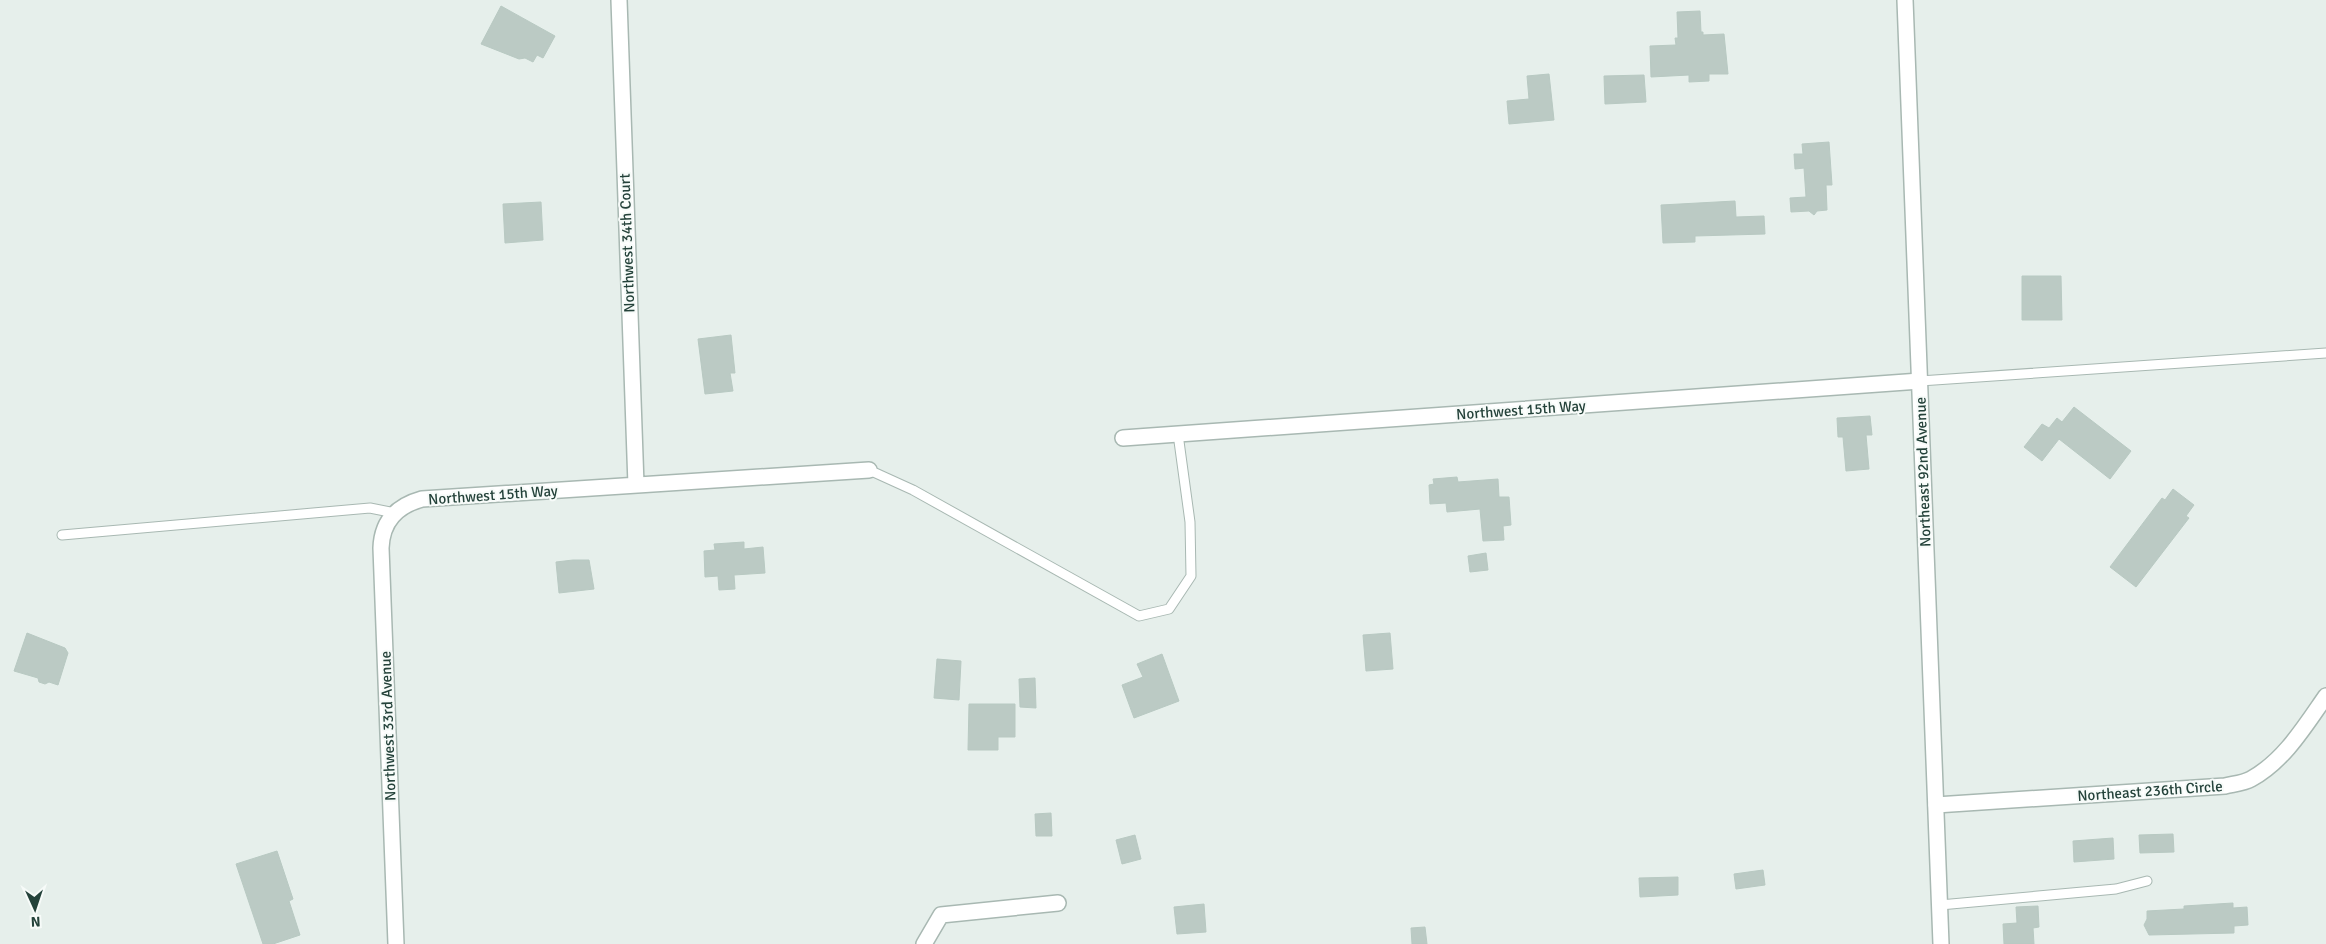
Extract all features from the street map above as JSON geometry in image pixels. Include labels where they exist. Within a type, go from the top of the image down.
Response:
[{"type":"street","name":"Northwest 34th Court","points":[[619,0],[636,485]]},
{"type":"street","name":"Northeast 92nd Avenue","points":[[1905,0],[1941,944]]},
{"type":"street","name":"Northwest 15th Way","points":[[1123,438],[1920,381]]},
{"type":"street","name":"Northwest 15th Way","points":[[395,512],[408,503],[422,499],[869,470]]},
{"type":"street","name":"Northwest 33rd Avenue","points":[[395,512],[384,529],[381,548],[396,944]]},
{"type":"street","name":"Northeast 236th Circle","points":[[1936,805],[2225,786],[2250,779],[2269,766],[2294,742],[2326,696]]},
{"type":"street","points":[[924,944],[941,916],[1058,903]]},
{"type":"lane","points":[[1920,381],[2326,353]]},
{"type":"lane","points":[[869,470],[947,509],[1139,616],[1169,608],[1191,576],[1190,522],[1178,434]]},
{"type":"lane","points":[[62,535],[370,508],[395,512]]},
{"type":"lane","points":[[1940,904],[2116,889],[2147,881]]},
{"type":"building","points":[[501,6],[555,36],[543,58],[537,55],[533,62],[525,58],[519,59],[481,44]]},
{"type":"building","points":[[1700,11],[1701,32],[1703,32],[1703,35],[1724,34],[1728,74],[1709,74],[1709,81],[1689,82],[1689,75],[1651,77],[1650,46],[1676,45],[1675,38],[1678,38],[1677,12]]},
{"type":"building","points":[[1549,74],[1554,120],[1509,124],[1507,101],[1529,99],[1527,76]]},
{"type":"building","points":[[1644,75],[1646,102],[1605,104],[1604,76]]},
{"type":"building","points":[[1829,142],[1832,185],[1826,185],[1827,210],[1817,211],[1814,215],[1809,211],[1791,212],[1790,198],[1806,197],[1804,168],[1795,169],[1794,154],[1803,154],[1802,144]]},
{"type":"building","points":[[1735,201],[1736,217],[1764,216],[1765,234],[1695,236],[1695,242],[1663,243],[1661,205]]},
{"type":"building","points":[[541,202],[543,240],[505,243],[503,204]]},
{"type":"building","points":[[2022,276],[2061,276],[2062,320],[2022,320]]},
{"type":"building","points":[[731,335],[735,373],[730,373],[733,391],[705,394],[698,339]]},
{"type":"building","points":[[2074,407],[2131,451],[2110,479],[2059,439],[2042,461],[2024,447],[2042,424],[2049,428],[2057,418],[2062,422]]},
{"type":"building","points":[[1870,416],[1872,435],[1866,435],[1869,469],[1846,471],[1843,437],[1838,437],[1837,418]]},
{"type":"building","points":[[1457,477],[1458,482],[1498,479],[1499,497],[1509,497],[1511,525],[1503,526],[1504,540],[1483,541],[1480,509],[1447,512],[1446,503],[1430,504],[1429,485],[1434,484],[1433,479]]},
{"type":"building","points":[[2173,489],[2194,505],[2186,516],[2189,518],[2136,587],[2110,567],[2162,498],[2165,500]]},
{"type":"building","points":[[744,542],[744,549],[763,547],[765,573],[734,575],[735,589],[719,590],[718,576],[705,577],[704,551],[715,550],[714,544]]},
{"type":"building","points":[[1486,553],[1488,570],[1470,572],[1468,556]]},
{"type":"building","points":[[589,560],[594,589],[559,593],[556,562]]},
{"type":"building","points":[[27,633],[65,648],[68,653],[58,685],[49,682],[45,684],[39,682],[38,678],[14,671]]},
{"type":"building","points":[[1390,633],[1393,669],[1366,671],[1363,635]]},
{"type":"building","points":[[1162,654],[1179,701],[1134,718],[1122,685],[1143,677],[1137,664]]},
{"type":"building","points":[[937,659],[961,661],[959,700],[934,698]]},
{"type":"building","points":[[1035,678],[1036,708],[1020,707],[1019,679]]},
{"type":"building","points":[[969,704],[1015,704],[1015,737],[998,737],[998,750],[968,750]]},
{"type":"building","points":[[1051,813],[1052,836],[1036,836],[1035,814]]},
{"type":"building","points":[[2173,834],[2174,852],[2140,853],[2139,835]]},
{"type":"building","points":[[1135,835],[1141,859],[1122,864],[1116,840]]},
{"type":"building","points":[[2113,838],[2114,859],[2074,862],[2073,841]]},
{"type":"building","points":[[277,851],[293,899],[289,901],[300,935],[273,944],[263,944],[236,864]]},
{"type":"building","points":[[1763,870],[1765,885],[1736,889],[1734,874]]},
{"type":"building","points":[[1678,877],[1678,895],[1640,897],[1639,878]]},
{"type":"building","points":[[2233,903],[2233,908],[2247,907],[2248,925],[2234,926],[2234,933],[2149,935],[2144,925],[2147,919],[2147,911],[2184,909],[2184,906]]},
{"type":"building","points":[[1204,904],[1206,932],[1177,934],[1174,907]]},
{"type":"building","points":[[2038,906],[2039,927],[2033,928],[2034,944],[2004,944],[2003,924],[2017,923],[2016,907]]},
{"type":"building","points":[[1425,927],[1427,944],[1412,944],[1411,928]]}]
